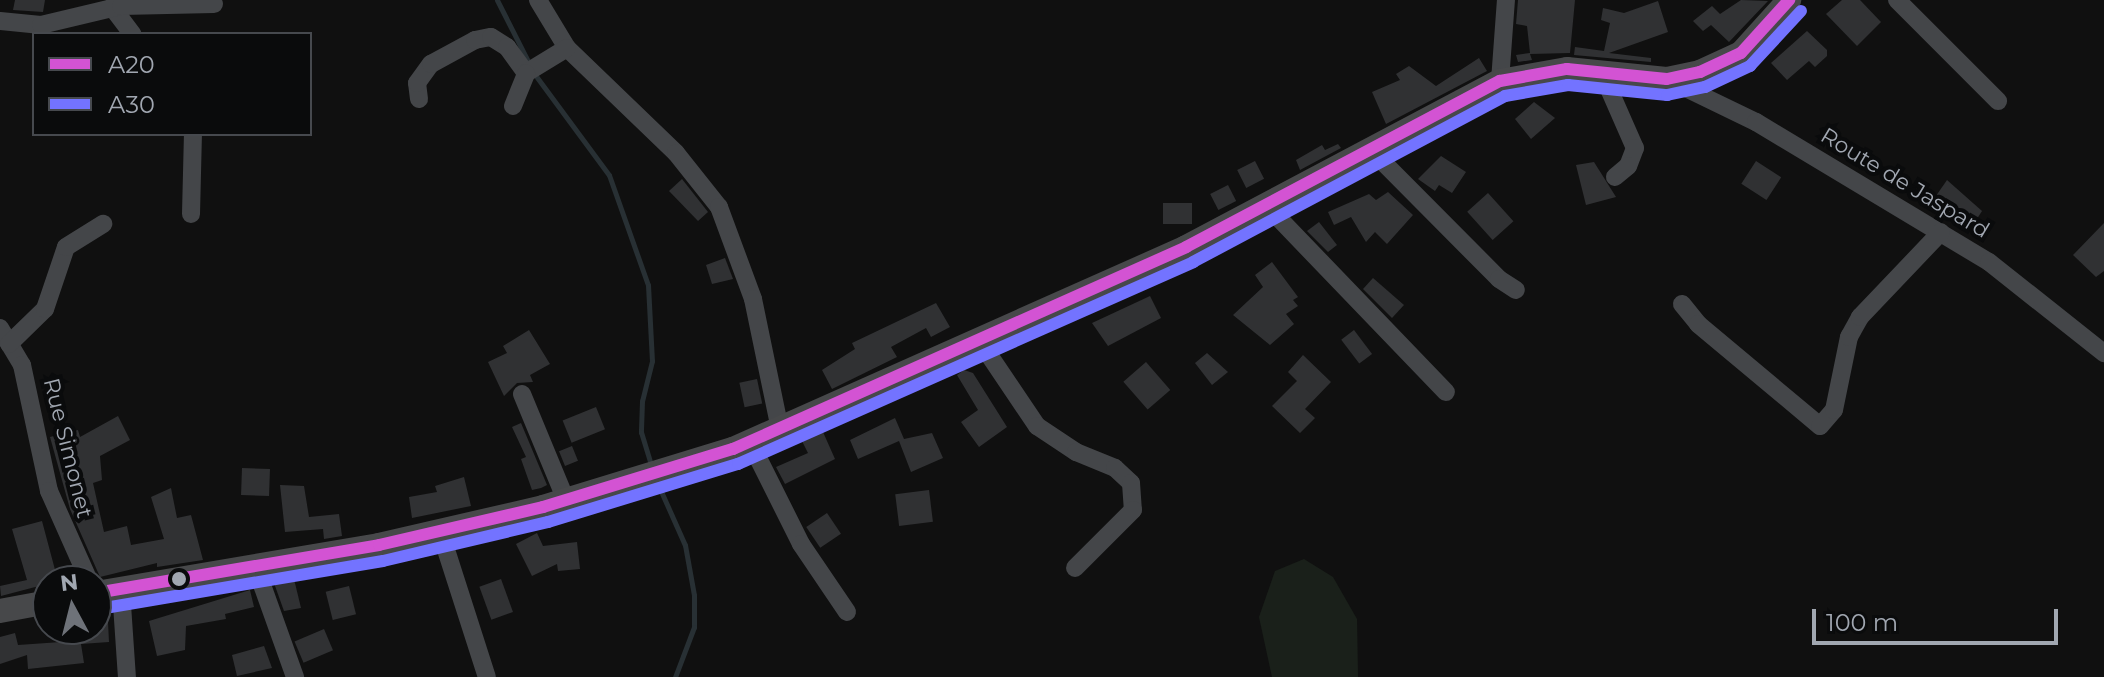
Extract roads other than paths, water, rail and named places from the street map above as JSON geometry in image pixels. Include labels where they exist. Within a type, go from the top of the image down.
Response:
[{"type":"main road","points":[[112,591],[256,568],[440,531],[682,467],[780,429],[1267,206],[1373,152],[1500,81],[1536,70],[1667,79],[1732,58],[1789,0]]},
{"type":"main road","points":[[0,611],[32,605]]},
{"type":"street","points":[[538,0],[567,48],[676,153],[719,207],[753,299],[780,429]]},
{"type":"street","points":[[1500,81],[1506,0]]},
{"type":"street","points":[[1897,0],[1998,101]]},
{"type":"street","points":[[0,21],[41,25],[112,7],[214,4]]},
{"type":"street","points":[[112,7],[131,32]]},
{"type":"street","points":[[419,99],[417,83],[431,64],[475,40],[491,37],[507,47],[526,73]]},
{"type":"street","points":[[513,106],[526,73],[567,48]]},
{"type":"street","points":[[1602,73],[1635,148],[1628,166],[1615,177]]},
{"type":"street","name":"Route de Jaspard","points":[[1667,79],[1756,122],[1989,262],[2104,353]]},
{"type":"street","points":[[191,214],[193,136]]},
{"type":"street","points":[[1373,152],[1499,279],[1516,290]]},
{"type":"street","points":[[1267,206],[1446,392]]},
{"type":"street","points":[[5,336],[45,309],[66,247],[103,224]]},
{"type":"street","points":[[1682,304],[1698,324],[1820,426],[1834,410],[1849,337],[1860,317],[1941,232]]},
{"type":"street","name":"Rue Simonet","points":[[5,336],[22,365],[62,528],[81,565]]},
{"type":"street","points":[[979,340],[1037,426],[1076,452],[1115,468],[1131,483],[1133,510],[1075,568]]},
{"type":"street","points":[[522,394],[566,500]]},
{"type":"street","points":[[750,442],[801,544],[847,612]]},
{"type":"street","points":[[440,531],[487,677]]},
{"type":"street","points":[[256,568],[295,677]]},
{"type":"street","points":[[121,590],[127,677]]},
{"type":"waterway","points":[[497,0],[529,63]]},
{"type":"waterway","points":[[533,72],[609,175],[648,285],[652,361],[642,401],[641,432],[652,467]]},
{"type":"waterway","points":[[656,480],[685,545],[694,595],[694,627],[675,677]]}]
